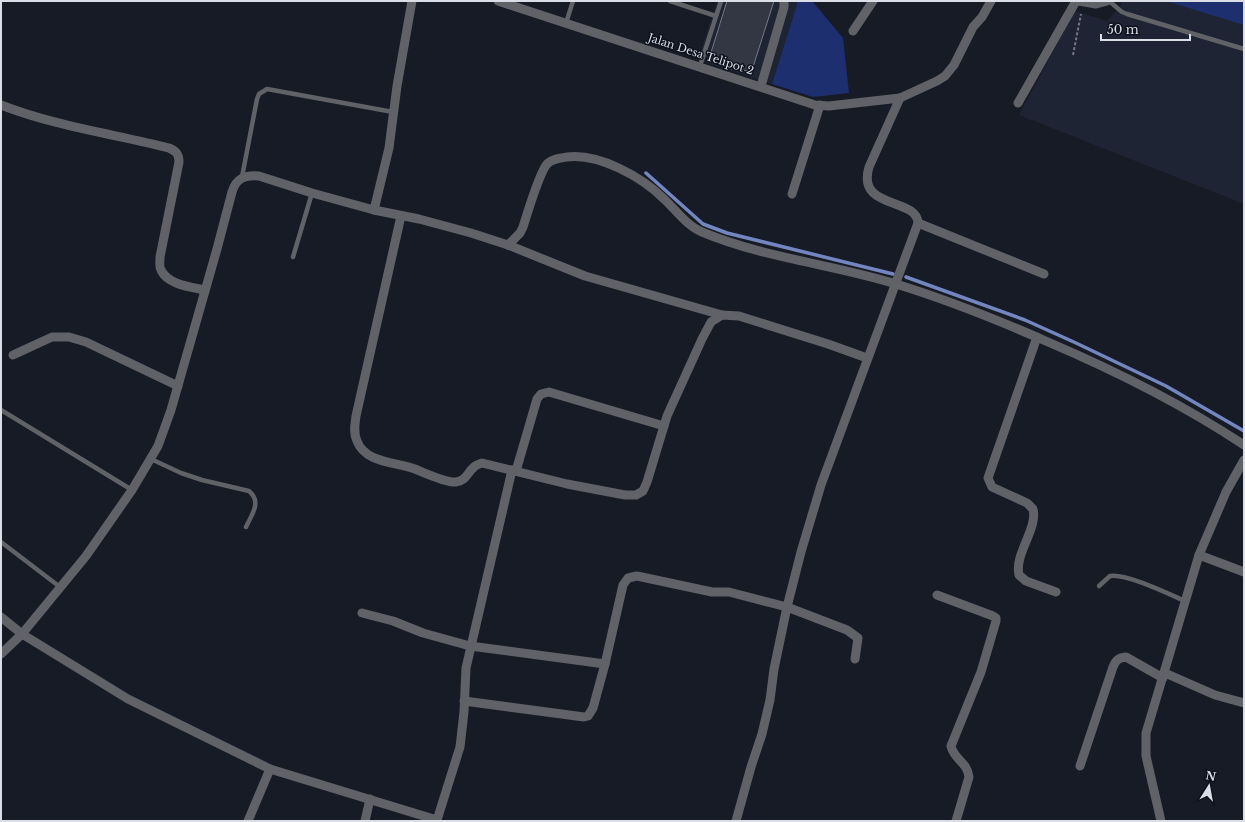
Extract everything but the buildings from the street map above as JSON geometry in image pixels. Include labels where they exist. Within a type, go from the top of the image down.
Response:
[{"type":"street","points":[[374,210],[389,148],[393,112],[412,1]]},
{"type":"street","name":"Jalan Desa Telipot 2","points":[[498,1],[820,105],[829,106],[900,98],[937,82],[945,76],[954,65],[973,27],[982,17],[991,1]]},
{"type":"street","points":[[761,86],[784,7],[784,1]]},
{"type":"street","points":[[853,31],[873,1]]},
{"type":"street","points":[[1018,103],[1079,2],[1100,4],[1108,1]]},
{"type":"street","points":[[736,821],[762,734],[770,700],[774,669],[787,607],[801,552],[821,485],[867,358],[897,284],[918,223],[918,219],[913,212],[874,194],[869,189],[866,182],[868,167],[900,98]]},
{"type":"street","points":[[1,105],[54,123],[123,137],[176,151],[179,158],[160,257],[160,269],[165,276],[173,281],[205,290]]},
{"type":"street","points":[[792,194],[820,105]]},
{"type":"street","points":[[508,244],[520,233],[523,227],[547,164],[556,159],[569,157],[587,158],[626,171],[646,183],[698,230],[724,241],[897,284],[985,314],[1090,360],[1182,406],[1244,445]]},
{"type":"street","points":[[1,654],[22,634],[86,556],[132,490],[158,446],[178,386],[232,192],[234,186],[242,177],[251,175],[259,176],[312,193],[374,210],[471,233],[508,244],[585,276],[722,315],[739,316],[867,358]]},
{"type":"street","points":[[401,216],[354,430],[357,441],[364,450],[372,456],[387,462],[413,468],[454,483],[462,480],[474,467],[482,463],[567,484],[625,495],[636,495],[643,491],[667,416],[711,322],[722,315]]},
{"type":"street","points":[[918,223],[1044,274]]},
{"type":"street","points":[[13,355],[52,337],[69,337],[86,342],[178,386]]},
{"type":"street","points":[[1037,337],[988,478],[992,487],[1027,503],[1033,509],[1034,518],[1019,566],[1019,574],[1026,581],[1056,592]]},
{"type":"street","points":[[1,617],[22,634],[128,699],[270,769],[439,821],[460,747],[466,668],[470,646],[514,471],[537,400],[541,394],[549,392],[664,426]]},
{"type":"street","points":[[1162,821],[1146,756],[1146,733],[1199,555],[1226,492],[1244,460]]},
{"type":"street","points":[[1199,555],[1244,572]]},
{"type":"street","points":[[464,701],[584,717],[592,712],[623,586],[625,581],[633,576],[712,592],[729,592],[787,607],[847,630],[858,638],[856,659]]},
{"type":"street","points":[[937,596],[996,618],[981,672],[951,746],[952,752],[968,770],[969,777],[956,821]]},
{"type":"street","points":[[362,613],[394,621],[423,633],[470,646],[605,664]]},
{"type":"street","points":[[1080,766],[1113,667],[1116,660],[1121,658],[1126,657],[1164,675],[1215,695],[1244,703]]},
{"type":"street","points":[[248,821],[270,769]]},
{"type":"street","points":[[365,821],[370,799]]},
{"type":"lane","points":[[566,23],[573,1]]},
{"type":"lane","points":[[670,1],[716,16]]},
{"type":"lane","points":[[700,66],[721,1]]},
{"type":"lane","points":[[1108,1],[1127,14],[1244,49]]},
{"type":"lane","points":[[242,177],[257,99],[262,91],[272,89],[393,112]]},
{"type":"lane","points":[[293,257],[312,193]]},
{"type":"lane","points":[[1,410],[132,490]]},
{"type":"lane","points":[[151,459],[181,473],[202,480],[249,491],[255,496],[256,504],[246,526]]},
{"type":"lane","points":[[1,542],[60,587]]},
{"type":"lane","points":[[1099,586],[1110,576],[1119,576],[1151,586],[1185,601]]},
{"type":"path","points":[[1073,55],[1079,2]]},
{"type":"shaded area","points":[[717,1],[798,1],[772,84],[698,60]]},
{"type":"shaded area","points":[[798,1],[812,1],[843,38],[849,93],[813,97],[772,84]]},
{"type":"shaded area","points":[[1121,1],[1244,1],[1244,204],[1019,115],[1075,11],[1107,21],[1121,6]]},
{"type":"shaded area","points":[[1166,1],[1244,1],[1244,25]]},
{"type":"waterway","points":[[646,173],[703,224],[727,233],[893,274]]},
{"type":"waterway","points":[[906,277],[1025,320],[1076,343],[1166,386],[1244,431]]}]
